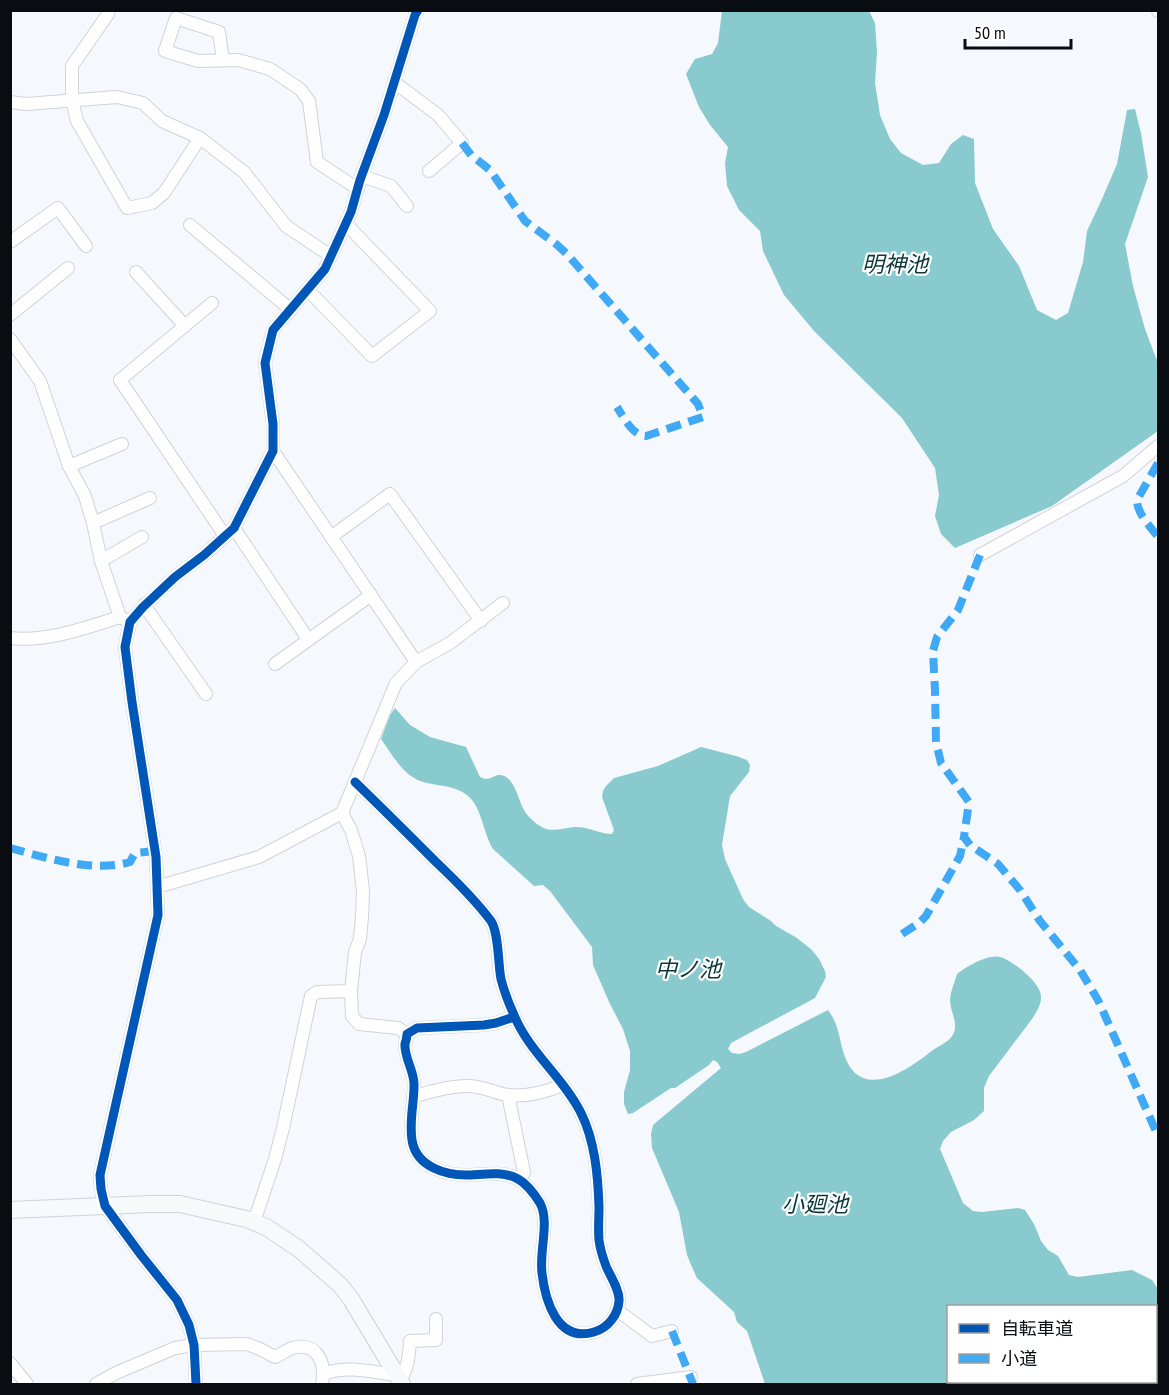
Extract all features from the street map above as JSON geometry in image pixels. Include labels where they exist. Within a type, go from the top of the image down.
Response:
[{"type":"street","points":[[109,10],[72,66],[72,100],[77,121],[127,208],[152,203],[164,193],[200,138]]},
{"type":"street","points":[[10,638],[27,640],[59,636],[125,619],[144,606],[230,532],[273,451],[273,424],[265,363],[273,330],[325,269],[351,212],[418,10]]},
{"type":"street","points":[[223,60],[219,32],[176,18],[165,51],[198,61],[238,60],[270,69],[300,89],[309,101],[317,162],[360,183],[391,186],[407,206]]},
{"type":"street","points":[[394,82],[438,115],[462,143],[429,171]]},
{"type":"street","points":[[10,102],[26,104],[117,97],[143,103],[162,121],[200,138],[244,172],[286,226],[331,256]]},
{"type":"street","points":[[10,242],[58,208],[86,246]]},
{"type":"street","points":[[308,290],[372,356],[430,311],[345,224]]},
{"type":"street","points":[[190,225],[291,310]]},
{"type":"street","points":[[10,315],[68,268]]},
{"type":"street","points":[[136,272],[185,326]]},
{"type":"street","points":[[212,303],[120,380],[308,639]]},
{"type":"street","points":[[10,339],[40,381],[69,466],[85,496],[101,561],[125,619],[125,647],[132,702],[156,857],[158,915],[100,1175],[101,1189],[105,1206],[177,1300],[189,1325],[194,1345],[196,1384]]},
{"type":"street","points":[[69,466],[122,444]]},
{"type":"street","points":[[980,555],[1123,476],[1158,446]]},
{"type":"street","points":[[273,451],[416,662]]},
{"type":"street","points":[[331,537],[390,494],[481,621]]},
{"type":"street","points":[[93,523],[150,498]]},
{"type":"street","points":[[101,561],[142,537]]},
{"type":"street","points":[[275,664],[371,595]]},
{"type":"street","points":[[157,887],[259,857],[342,813],[396,683],[416,662],[450,643],[502,603]]},
{"type":"street","points":[[144,606],[206,694]]},
{"type":"street","points":[[356,782],[455,881],[493,924],[501,980],[514,1017],[530,1044],[572,1096],[582,1116],[597,1173],[599,1241],[605,1264],[620,1296],[617,1310],[606,1326],[592,1333],[577,1333],[566,1329],[556,1319],[548,1301],[541,1272],[544,1217],[540,1204],[530,1189],[519,1179],[501,1174],[470,1175],[447,1172],[428,1166],[417,1156],[412,1142],[414,1081],[405,1047],[408,1034],[417,1028],[484,1025],[514,1017]]},
{"type":"street","points":[[342,813],[351,830],[359,856],[363,891],[360,939],[355,952],[351,991],[352,1016],[359,1024],[398,1028],[408,1034]]},
{"type":"street","points":[[254,1222],[283,1128],[311,996],[317,992],[351,991]]},
{"type":"street","points":[[413,1097],[429,1091],[468,1086],[508,1095],[545,1092],[563,1085]]},
{"type":"street","points":[[508,1095],[524,1172],[519,1179]]},
{"type":"street","points":[[10,1210],[180,1204],[235,1216],[266,1227],[299,1249],[340,1285],[351,1299],[400,1380]]},
{"type":"street","points":[[617,1310],[652,1336],[672,1331]]},
{"type":"street","points":[[400,1380],[408,1364],[410,1341],[436,1340],[436,1319]]},
{"type":"street","points":[[96,1384],[175,1348],[194,1345],[247,1344],[275,1357],[293,1348],[308,1348],[318,1355],[324,1368],[322,1379]]},
{"type":"street","points":[[10,1363],[27,1384]]},
{"type":"street","points":[[322,1379],[336,1370],[353,1369],[400,1380]]},
{"type":"street","points":[[637,1384],[691,1377]]},
{"type":"water","name":"明神池","points":[[722,11],[869,11],[875,23],[877,52],[875,83],[880,115],[890,139],[901,153],[923,165],[939,163],[951,144],[963,135],[974,139],[975,183],[993,229],[1019,266],[1037,310],[1056,320],[1068,313],[1083,262],[1087,231],[1117,164],[1127,110],[1135,109],[1148,177],[1125,244],[1133,286],[1145,329],[1158,360],[1158,431],[1052,506],[955,548],[941,534],[935,516],[939,495],[935,468],[902,418],[814,331],[784,295],[763,251],[760,231],[739,210],[727,186],[725,163],[728,147],[699,107],[686,74],[695,59],[712,54],[718,43]]},
{"type":"water","name":"小廻池","points":[[395,708],[410,725],[430,737],[466,747],[480,777],[487,779],[498,775],[508,778],[527,814],[549,830],[581,827],[612,834],[614,830],[602,797],[606,786],[614,778],[658,766],[701,747],[747,760],[750,765],[749,772],[730,796],[722,845],[725,859],[749,907],[812,950],[819,959],[826,977],[815,998],[731,1043],[728,1049],[732,1053],[746,1052],[828,1010],[836,1025],[846,1059],[855,1073],[874,1080],[885,1078],[906,1069],[952,1036],[955,1023],[950,997],[957,974],[989,957],[1005,959],[1026,973],[1040,992],[1041,1001],[1038,1009],[989,1076],[984,1088],[984,1111],[974,1120],[951,1132],[943,1141],[940,1149],[963,1203],[973,1211],[1018,1208],[1025,1210],[1041,1241],[1048,1250],[1058,1256],[1069,1275],[1078,1277],[1132,1270],[1152,1280],[1158,1289],[1157,1358],[1157,1305],[947,1305],[947,1383],[1112,1383],[765,1384],[747,1331],[737,1322],[734,1312],[697,1278],[687,1255],[679,1212],[652,1148],[653,1125],[721,1068],[713,1060],[675,1088],[671,1088],[628,1114],[624,1104],[624,1092],[630,1070],[630,1051],[623,1029],[593,965],[592,947],[550,891],[543,885],[534,886],[493,849],[476,806],[467,795],[453,788],[419,781],[400,766],[381,739]]},
{"type":"marked path","points":[[462,143],[471,155],[490,170],[525,221],[566,253],[698,404],[703,417],[646,436],[633,430],[617,407]]},
{"type":"marked path","points":[[1158,463],[1137,500],[1142,515],[1158,537]]},
{"type":"marked path","points":[[980,555],[958,610],[937,637],[933,651],[936,742],[941,763],[969,802],[964,837],[970,845],[998,864],[1080,970],[1098,1000],[1158,1136]]},
{"type":"marked path","points":[[902,934],[926,916],[960,856],[964,837]]},
{"type":"marked path","points":[[10,848],[70,863],[101,866],[130,862],[135,853],[155,851]]},
{"type":"marked path","points":[[672,1331],[693,1384]]},
{"type":"cycle path","points":[[196,1384],[194,1345],[189,1325],[177,1300],[105,1206],[101,1189],[100,1175],[158,915],[156,857],[125,647],[130,622],[143,607],[234,528],[273,451],[273,424],[265,363],[273,330],[325,269],[351,212],[418,10]]},
{"type":"cycle path","points":[[355,782],[457,883],[491,921],[497,941],[501,979],[520,1028],[574,1100],[586,1124],[597,1171],[599,1243],[619,1297],[617,1311],[611,1320],[594,1332],[581,1334],[571,1331],[555,1317],[546,1295],[542,1273],[543,1211],[528,1187],[518,1179],[507,1175],[461,1175],[434,1168],[419,1157],[412,1140],[414,1081],[405,1049],[407,1034],[417,1028],[484,1025],[514,1017]]},
{"type":"water label","name":"中ノ池","points":[[688,969]]}]
